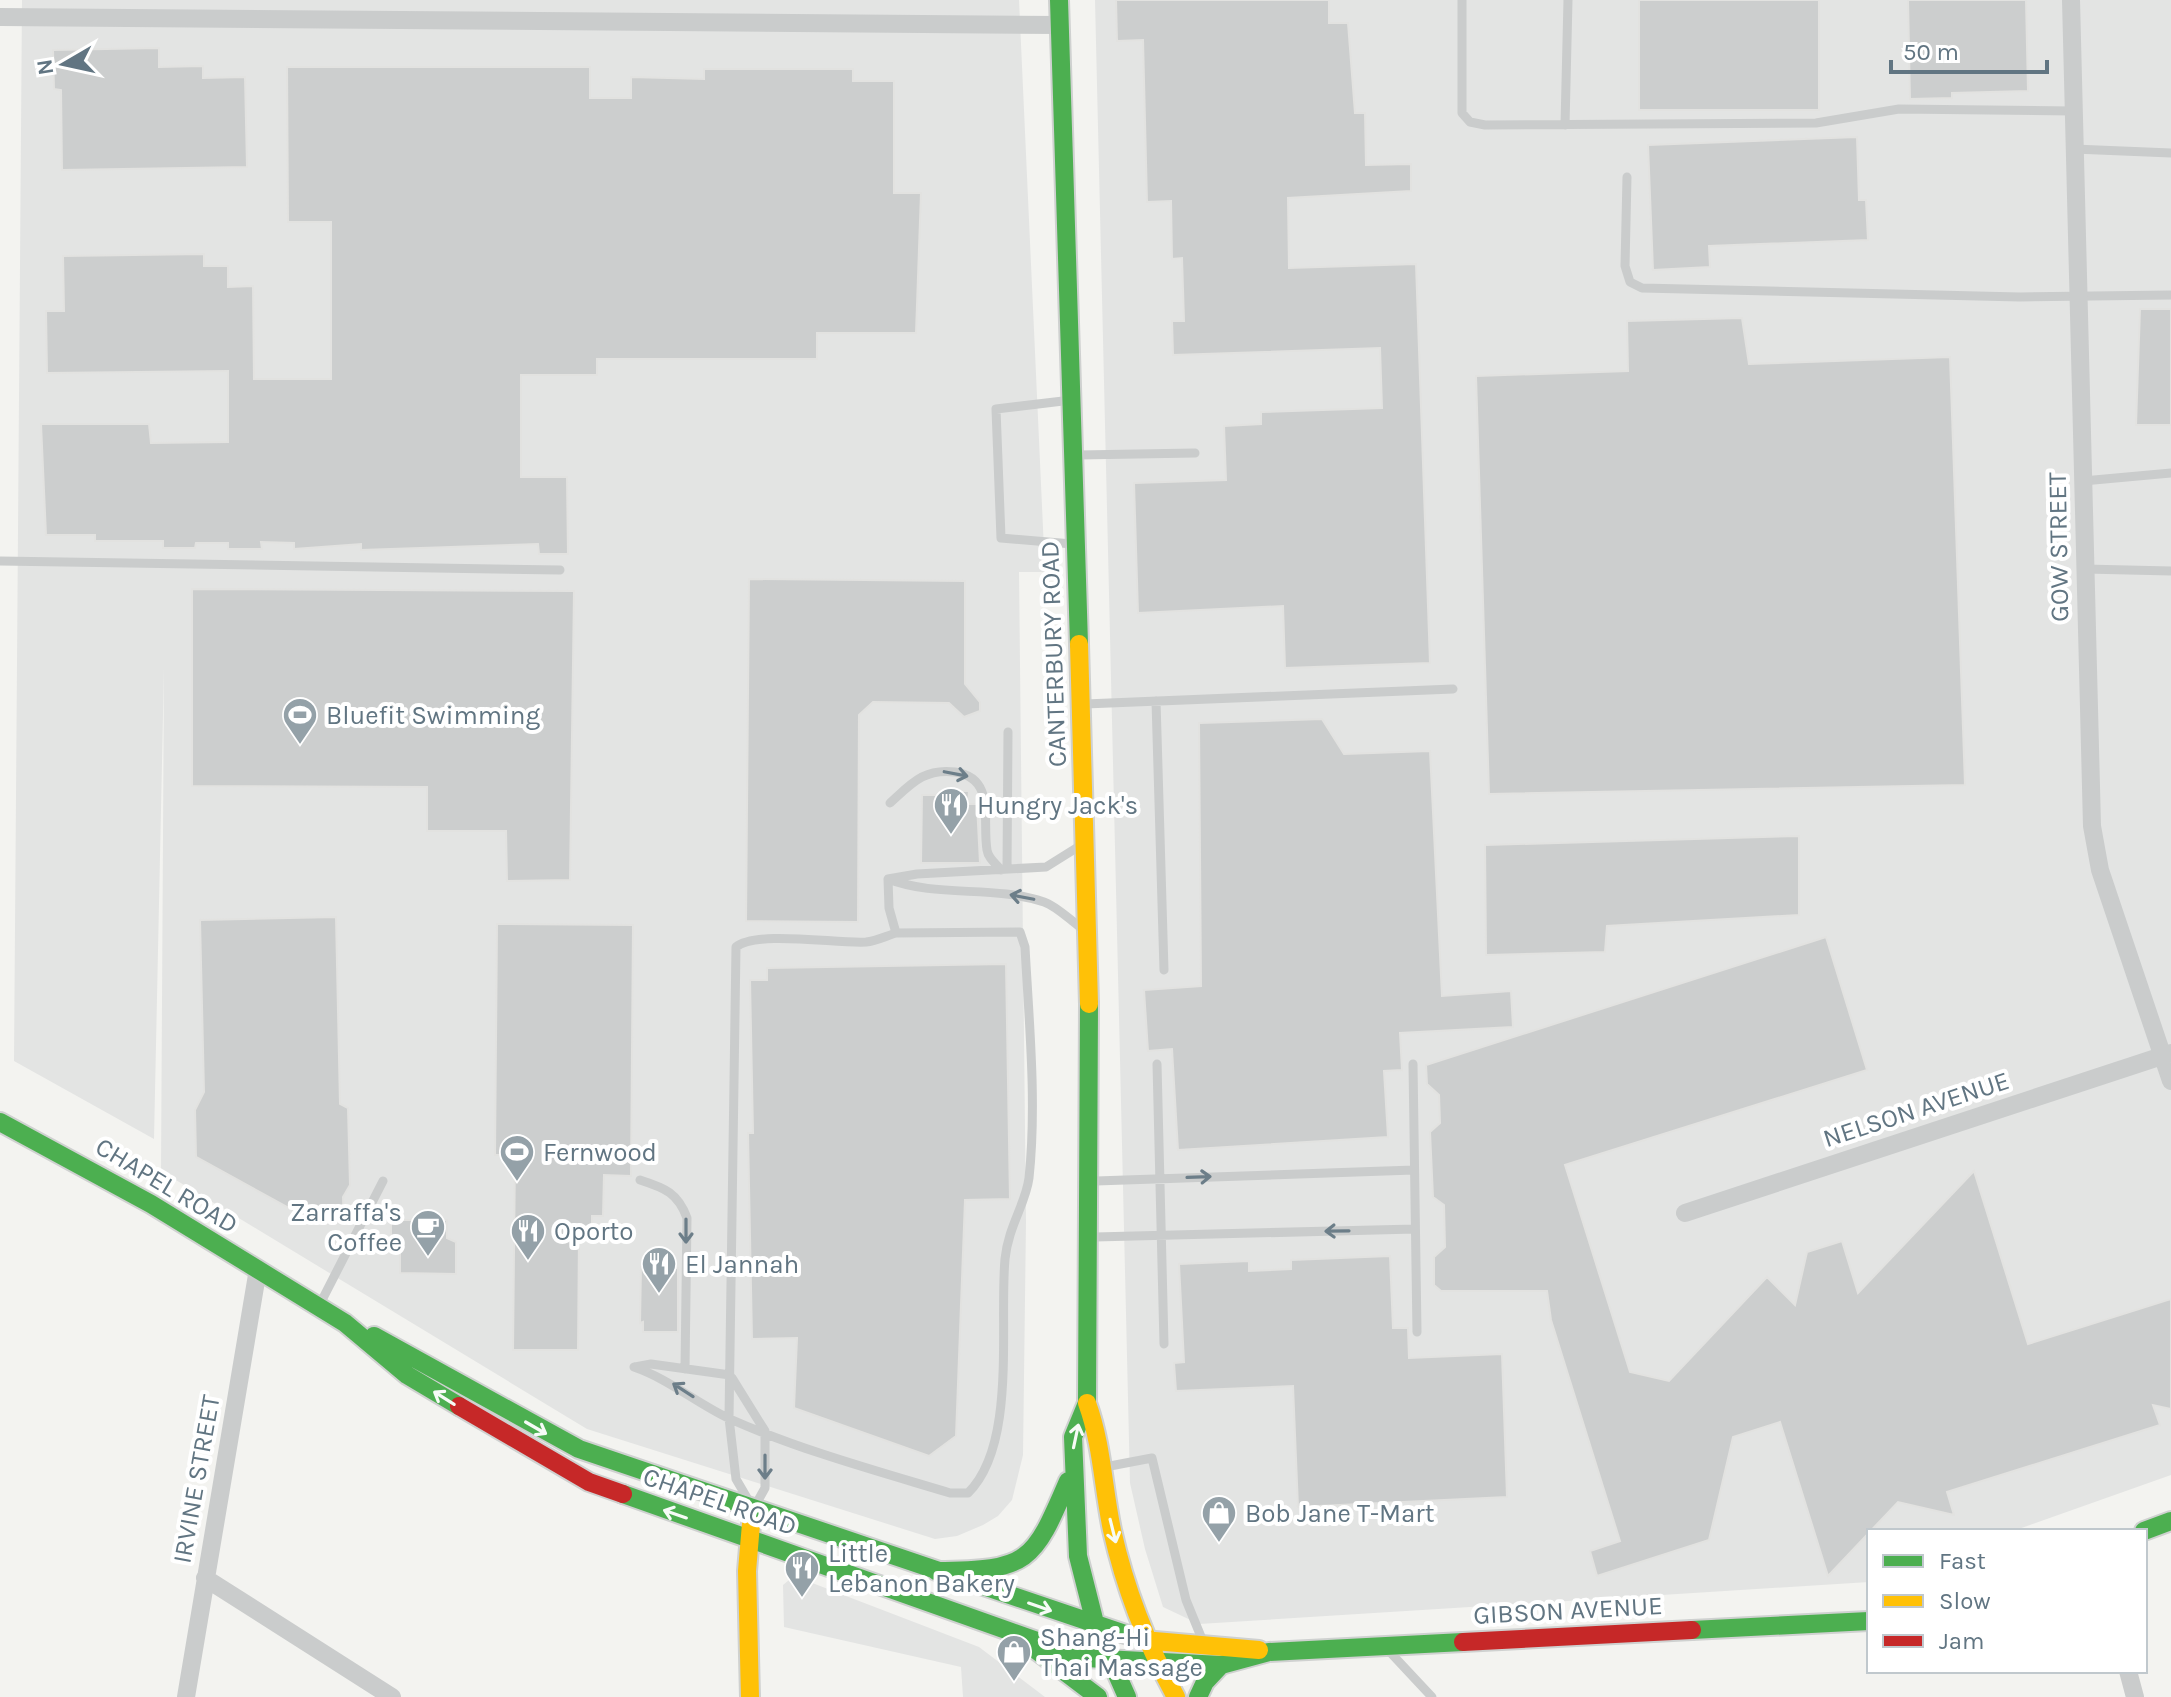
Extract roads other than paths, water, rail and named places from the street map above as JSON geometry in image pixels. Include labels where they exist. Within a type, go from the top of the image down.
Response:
[{"type":"main road","name":"CANTERBURY ROAD","points":[[1059,0],[1089,934],[1093,1181],[1087,1403],[1073,1437],[1073,1471],[1078,1556],[1096,1627],[1127,1697]]},
{"type":"main road","name":"CHAPEL ROAD","points":[[0,1122],[151,1204],[345,1323],[417,1356],[543,1433],[1096,1627]]},
{"type":"main road","name":"CHAPEL ROAD","points":[[345,1323],[407,1375],[554,1464],[632,1499],[1016,1635],[1085,1658],[1111,1660]]},
{"type":"main road","name":"CANTERBURY ROAD","points":[[1087,1403],[1100,1434],[1102,1468],[1113,1531],[1156,1663],[1176,1697]]},
{"type":"main road","points":[[936,1571],[997,1569],[1020,1562],[1043,1539],[1073,1471]]},
{"type":"main road","points":[[750,1697],[747,1571],[753,1509]]},
{"type":"main road","points":[[2147,1530],[2171,1521]]},
{"type":"main road","name":"GIBSON AVENUE","points":[[1096,1627],[1149,1642],[1269,1652],[1867,1621]]},
{"type":"main road","points":[[1016,1635],[1098,1697]]},
{"type":"main road","name":"GIBSON AVENUE","points":[[1111,1660],[1221,1665],[1269,1652]]},
{"type":"main road","points":[[1198,1697],[1205,1682],[1221,1665]]},
{"type":"street","name":"GOW STREET","points":[[2071,0],[2094,848],[2167,1055],[2171,1081]]},
{"type":"street","points":[[0,17],[1059,25]]},
{"type":"street","name":"NELSON AVENUE","points":[[1685,1213],[2167,1055]]},
{"type":"street","name":"IRVINE STREET","points":[[186,1697],[258,1269]]},
{"type":"street","points":[[205,1578],[392,1697]]},
{"type":"street","points":[[2129,1673],[2135,1697]]},
{"type":"lane","points":[[1462,0],[1462,113],[1470,122],[1485,125],[1816,123],[1899,109],[2073,111]]},
{"type":"lane","points":[[1565,125],[1568,0]]},
{"type":"lane","points":[[2074,149],[2171,153]]},
{"type":"lane","points":[[1627,177],[1625,266],[1630,282],[1642,288],[2004,297],[2171,295]]},
{"type":"lane","points":[[1070,401],[996,409],[1001,538],[1075,544]]},
{"type":"lane","points":[[1072,456],[1195,453]]},
{"type":"lane","points":[[2083,481],[2171,473]]},
{"type":"lane","points":[[0,561],[560,570]]},
{"type":"lane","points":[[2085,569],[2171,571]]},
{"type":"lane","points":[[1081,705],[1453,689]]},
{"type":"lane","points":[[1156,701],[1164,970]]},
{"type":"lane","points":[[1004,870],[1008,732]]},
{"type":"lane","points":[[890,803],[919,776],[942,771],[968,775],[977,781],[982,791],[987,814],[986,848],[1004,870]]},
{"type":"lane","points":[[888,879],[917,874],[1046,867],[1086,842]]},
{"type":"lane","points":[[888,879],[914,887],[993,892],[1046,902],[1089,934]]},
{"type":"lane","points":[[888,879],[889,908],[896,933]]},
{"type":"lane","points":[[730,1375],[651,1364],[634,1367],[674,1384],[729,1418],[950,1493],[968,1493],[980,1482],[993,1450],[1001,1390],[1007,1239],[1029,1181],[1025,947],[1020,932],[896,933],[869,942],[761,940],[742,942],[736,947],[730,1375],[729,1418],[736,1479],[753,1509]]},
{"type":"lane","points":[[1157,1064],[1164,1344]]},
{"type":"lane","points":[[1413,1064],[1417,1332]]},
{"type":"lane","points":[[1093,1181],[1414,1170]]},
{"type":"lane","points":[[640,1180],[667,1189],[681,1201],[687,1218],[685,1369]]},
{"type":"lane","points":[[318,1307],[383,1181]]},
{"type":"lane","points":[[1092,1237],[1415,1229]]},
{"type":"lane","points":[[730,1375],[765,1431],[765,1488],[753,1509]]},
{"type":"lane","points":[[1102,1468],[1152,1458],[1186,1600],[1204,1645]]},
{"type":"lane","points":[[1384,1646],[1432,1697]]},
{"type":"place","name":"Bluefit Swimming","points":[[300,746]]},
{"type":"place","name":"Hungry Jack's","points":[[951,836]]},
{"type":"place","name":"Fernwood","points":[[517,1183]]},
{"type":"place","name":"Zarraffa's Coffee","points":[[428,1258]]},
{"type":"place","name":"Oporto","points":[[528,1262]]},
{"type":"place","name":"El Jannah","points":[[659,1295]]},
{"type":"place","name":"Bob Jane T-Mart","points":[[1219,1544]]},
{"type":"place","name":"Little Lebanon Bakery","points":[[802,1599]]},
{"type":"place","name":"Shang-Hi Thai Massage","points":[[1014,1683]]}]
